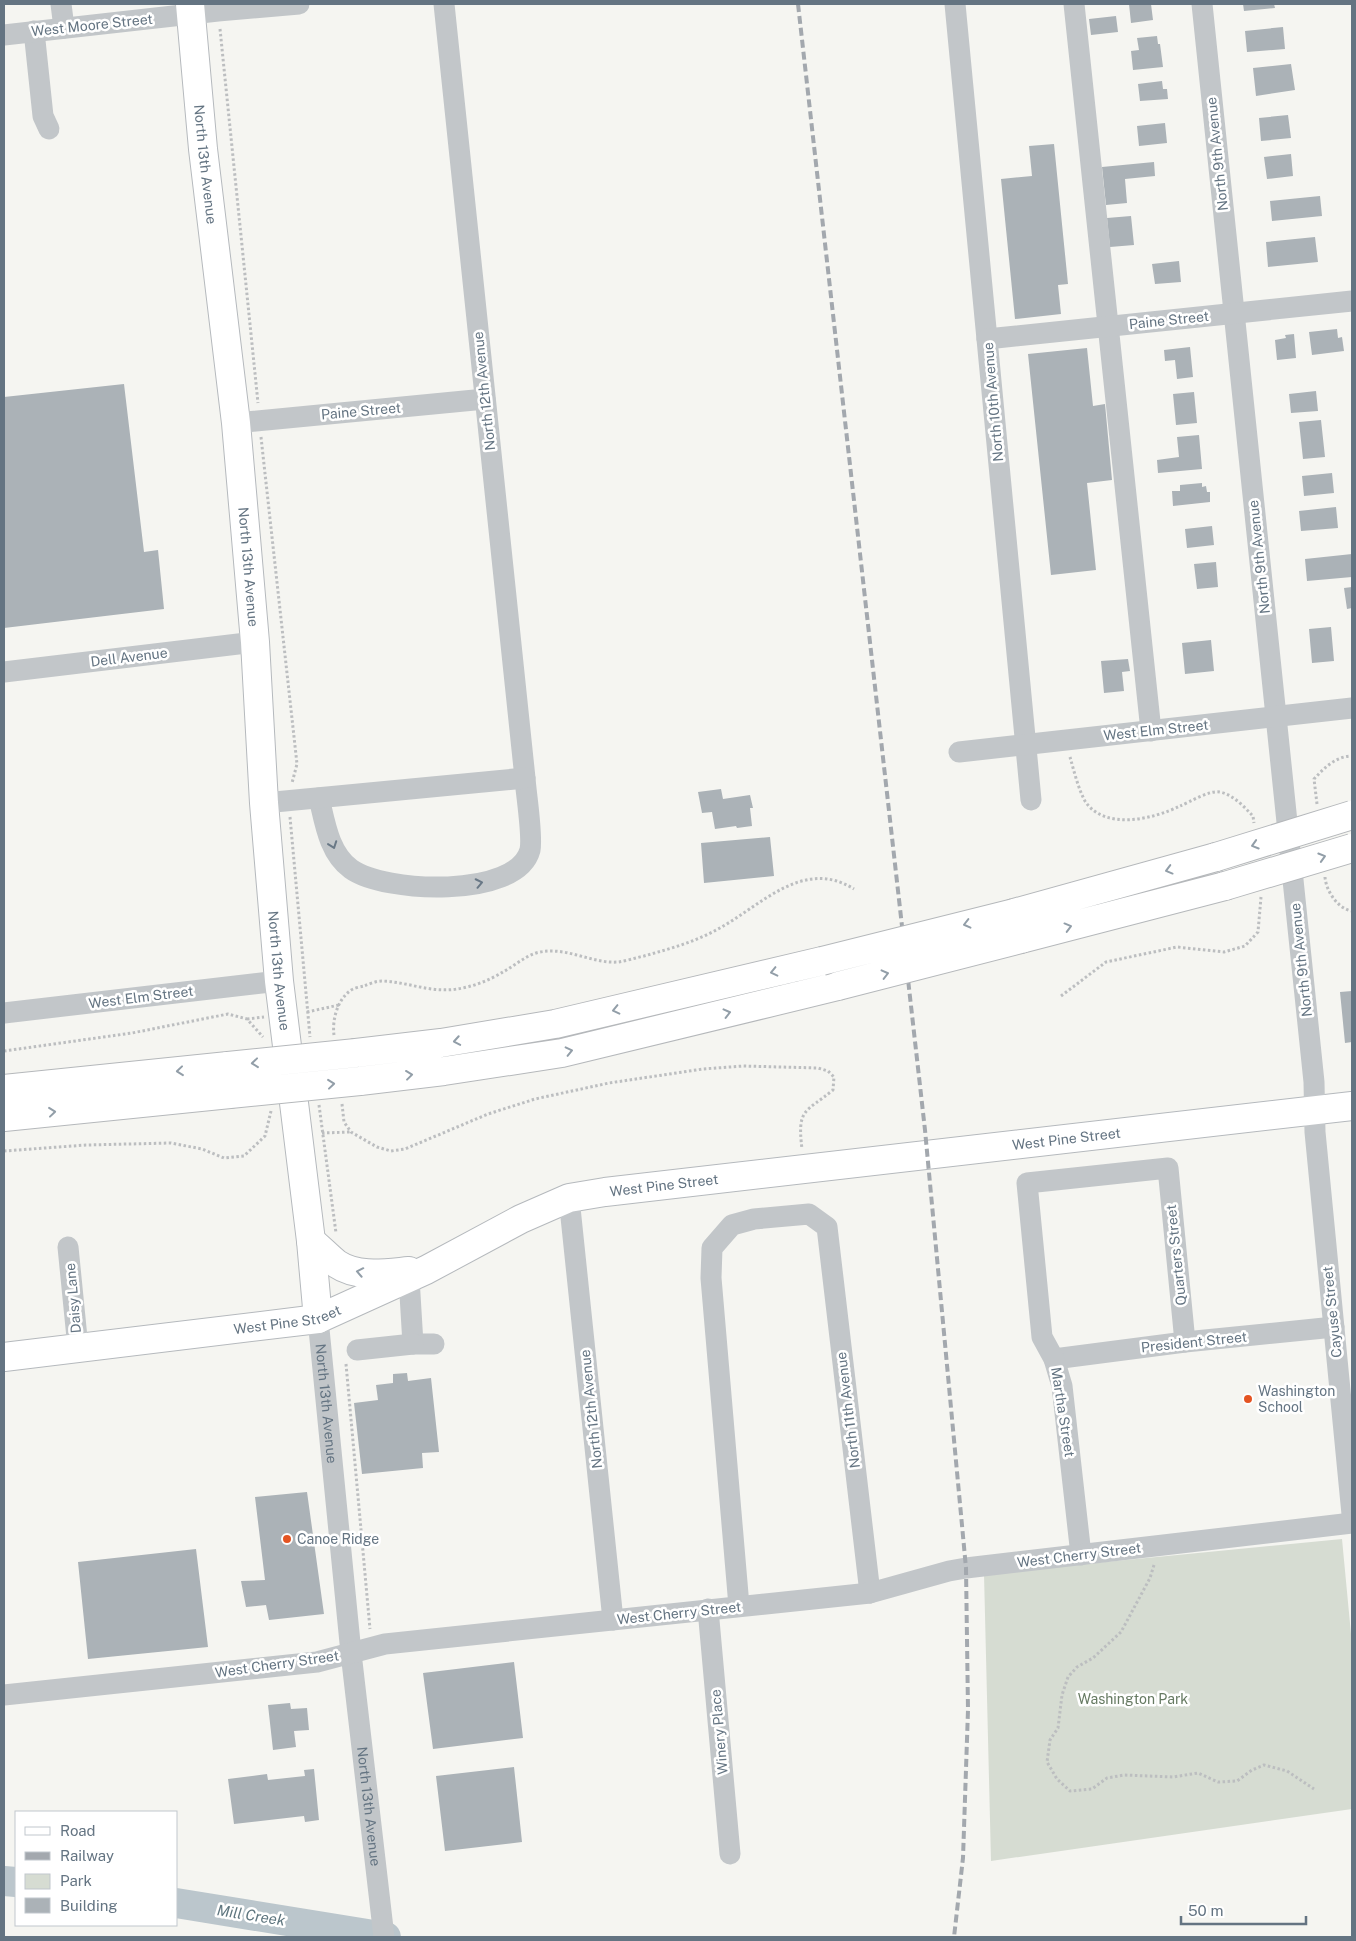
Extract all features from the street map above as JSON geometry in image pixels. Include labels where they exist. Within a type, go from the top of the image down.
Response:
[{"type":"main road","name":"North 13th Avenue","points":[[191,9],[203,149],[248,422],[255,642],[277,802],[279,981],[324,1239],[318,1319]]},
{"type":"main road","points":[[4,1089],[441,1043],[555,1024],[822,961],[1014,912],[1216,857],[1352,816]]},
{"type":"main road","points":[[4,1117],[360,1081],[444,1071],[562,1053],[1021,940],[1225,886],[1352,848]]},
{"type":"main road","name":"West Pine Street","points":[[4,1357],[318,1319],[417,1274],[521,1219],[569,1198],[614,1191],[1352,1106]]},
{"type":"main road","points":[[324,1239],[339,1265],[356,1272],[417,1274]]},
{"type":"street","points":[[61,4],[64,28]]},
{"type":"street","name":"West Moore Street","points":[[4,34],[64,28],[191,9],[218,11],[299,4]]},
{"type":"street","name":"North 12th Avenue","points":[[319,798],[325,825],[336,854],[352,870],[380,882],[415,887],[460,887],[499,879],[520,867],[530,850],[525,778],[444,4]]},
{"type":"street","name":"North 10th Avenue","points":[[955,4],[1031,800]]},
{"type":"street","points":[[1074,4],[1152,730]]},
{"type":"street","name":"North 9th Avenue","points":[[1202,4],[1314,1082],[1315,1110]]},
{"type":"street","points":[[34,31],[43,116],[49,129]]},
{"type":"street","name":"Paine Street","points":[[987,339],[1352,301]]},
{"type":"street","name":"Paine Street","points":[[248,422],[486,399]]},
{"type":"street","name":"Dell Avenue","points":[[4,672],[255,642]]},
{"type":"street","name":"West Elm Street","points":[[959,752],[1352,708]]},
{"type":"street","points":[[277,802],[525,778]]},
{"type":"street","name":"West Elm Street","points":[[4,1013],[279,981]]},
{"type":"street","name":"Cayuse Street","points":[[1315,1110],[1315,1132],[1352,1514]]},
{"type":"street","name":"Martha Street","points":[[1082,1555],[1062,1386],[1054,1358],[1042,1337],[1027,1183],[1168,1168]]},
{"type":"street","name":"Quarters Street","points":[[1168,1168],[1185,1342]]},
{"type":"street","name":"North 12th Avenue","points":[[569,1198],[613,1620]]},
{"type":"street","name":"North 11th Avenue","points":[[739,1606],[711,1278],[712,1248],[732,1225],[754,1219],[809,1214],[827,1227],[870,1593]]},
{"type":"street","name":"Daisy Lane","points":[[68,1247],[78,1348]]},
{"type":"street","points":[[351,1355],[424,1344],[417,1274]]},
{"type":"street","name":"North 13th Avenue","points":[[318,1319],[351,1653],[384,1937]]},
{"type":"street","name":"President Street","points":[[1054,1358],[1185,1342],[1334,1328]]},
{"type":"street","name":"West Cherry Street","points":[[4,1695],[317,1662],[385,1644],[870,1593],[949,1571],[1352,1523]]},
{"type":"street","name":"Winery Place","points":[[708,1609],[730,1854]]},
{"type":"path","points":[[218,11],[248,422],[297,764],[277,802],[311,1040]]},
{"type":"path","points":[[318,1096],[322,1133],[324,1239]]},
{"type":"path","points":[[322,1133],[351,1132]]},
{"type":"path","points":[[351,1355],[372,1648]]},
{"type":"path","points":[[1160,1545],[1150,1578],[1121,1632],[1093,1658],[1077,1667],[1068,1676],[1062,1695],[1058,1728],[1050,1740],[1047,1762],[1057,1779],[1070,1791],[1092,1789],[1107,1778],[1124,1775],[1173,1777],[1198,1773],[1218,1782],[1238,1781],[1252,1770],[1264,1765],[1287,1771],[1314,1789]]},
{"type":"green space","name":"Washington Park","points":[[1342,1539],[1352,1634],[1352,1809],[991,1861],[984,1574]]},
{"type":"building","points":[[1129,4],[1151,4],[1153,20],[1131,23]]},
{"type":"building","points":[[1243,4],[1274,4],[1275,8],[1244,11]]},
{"type":"building","points":[[1116,16],[1118,32],[1091,35],[1089,19]]},
{"type":"building","points":[[1283,27],[1285,49],[1247,52],[1245,31]]},
{"type":"building","points":[[1157,36],[1163,67],[1133,70],[1131,51],[1139,50],[1137,38]]},
{"type":"building","points":[[1291,64],[1295,90],[1256,96],[1253,68]]},
{"type":"building","points":[[1162,81],[1163,89],[1167,89],[1168,99],[1140,101],[1138,84]]},
{"type":"building","points":[[1288,115],[1291,138],[1261,141],[1259,118]]},
{"type":"building","points":[[1165,123],[1167,143],[1139,146],[1137,126]]},
{"type":"building","points":[[1054,144],[1068,284],[1058,285],[1061,314],[1015,319],[1001,179],[1032,176],[1029,146]]},
{"type":"building","points":[[1291,154],[1293,176],[1267,179],[1264,157]]},
{"type":"building","points":[[1154,162],[1155,176],[1125,179],[1127,203],[1106,205],[1102,167]]},
{"type":"building","points":[[1320,196],[1322,216],[1272,221],[1270,201]]},
{"type":"building","points":[[1131,216],[1134,245],[1110,247],[1107,218]]},
{"type":"building","points":[[1315,237],[1318,262],[1268,267],[1266,242]]},
{"type":"building","points":[[1179,261],[1181,282],[1155,284],[1152,264]]},
{"type":"building","points":[[1337,329],[1338,338],[1342,337],[1344,351],[1312,355],[1309,332]]},
{"type":"building","points":[[1294,334],[1296,358],[1277,360],[1275,340],[1286,338],[1285,335]]},
{"type":"building","points":[[1190,347],[1193,377],[1177,379],[1175,360],[1165,361],[1164,350]]},
{"type":"building","points":[[1087,348],[1093,406],[1105,404],[1112,480],[1087,483],[1096,570],[1051,575],[1028,354]]},
{"type":"building","points":[[124,384],[144,552],[158,550],[164,609],[4,628],[4,397]]},
{"type":"building","points":[[1316,391],[1318,411],[1291,413],[1289,394]]},
{"type":"building","points":[[1194,392],[1197,423],[1176,425],[1173,394]]},
{"type":"building","points":[[1321,420],[1325,457],[1303,459],[1299,422]]},
{"type":"building","points":[[1199,435],[1202,469],[1158,473],[1157,460],[1179,457],[1177,437]]},
{"type":"building","points":[[1332,473],[1334,493],[1304,496],[1302,476]]},
{"type":"building","points":[[1202,483],[1202,487],[1206,486],[1207,492],[1210,492],[1210,502],[1173,506],[1172,491],[1180,491],[1180,485]]},
{"type":"building","points":[[1336,507],[1338,528],[1301,531],[1299,511]]},
{"type":"building","points":[[1212,526],[1214,545],[1187,548],[1185,529]]},
{"type":"building","points":[[1352,554],[1352,577],[1307,581],[1305,559]]},
{"type":"building","points":[[1216,562],[1218,587],[1197,589],[1194,564]]},
{"type":"building","points":[[1352,587],[1352,608],[1347,609],[1344,588]]},
{"type":"building","points":[[1331,627],[1334,661],[1312,663],[1309,629]]},
{"type":"building","points":[[1211,640],[1214,671],[1185,674],[1182,643]]},
{"type":"building","points":[[1128,659],[1130,671],[1122,672],[1124,691],[1104,693],[1101,661]]},
{"type":"building","points":[[721,789],[723,799],[750,795],[753,808],[750,808],[752,826],[715,829],[712,812],[702,813],[698,792]]},
{"type":"building","points":[[770,837],[774,876],[704,883],[701,843]]},
{"type":"building","points":[[1352,991],[1352,1042],[1345,1043],[1340,992]]},
{"type":"building","points":[[407,1373],[408,1381],[431,1378],[439,1452],[422,1453],[423,1468],[362,1474],[354,1403],[378,1400],[376,1385],[393,1383],[393,1374]]},
{"type":"building","name":"Canoe Ridge","points":[[307,1492],[324,1614],[269,1620],[266,1605],[246,1607],[241,1581],[265,1580],[255,1497]]},
{"type":"building","points":[[196,1549],[208,1647],[88,1659],[78,1562]]},
{"type":"building","points":[[514,1662],[523,1738],[433,1749],[423,1673]]},
{"type":"building","points":[[290,1703],[291,1709],[307,1708],[309,1730],[294,1731],[296,1747],[273,1750],[268,1705]]},
{"type":"building","points":[[514,1767],[522,1842],[445,1851],[436,1776]]},
{"type":"building","points":[[314,1769],[319,1820],[305,1822],[304,1816],[234,1824],[228,1779],[267,1774],[268,1780],[305,1776],[304,1770]]},
{"type":"waterway","name":"Mill Creek","points":[[4,1881],[15,1882]]},
{"type":"waterway","name":"Mill Creek","points":[[178,1903],[386,1937]]},
{"type":"railway","points":[[798,4],[925,1130],[966,1568],[968,1710],[963,1858],[954,1937]]},
{"type":"place","name":"Washington School","points":[[1248,1399]]},
{"type":"place","name":"Canoe Ridge","points":[[287,1539]]}]
